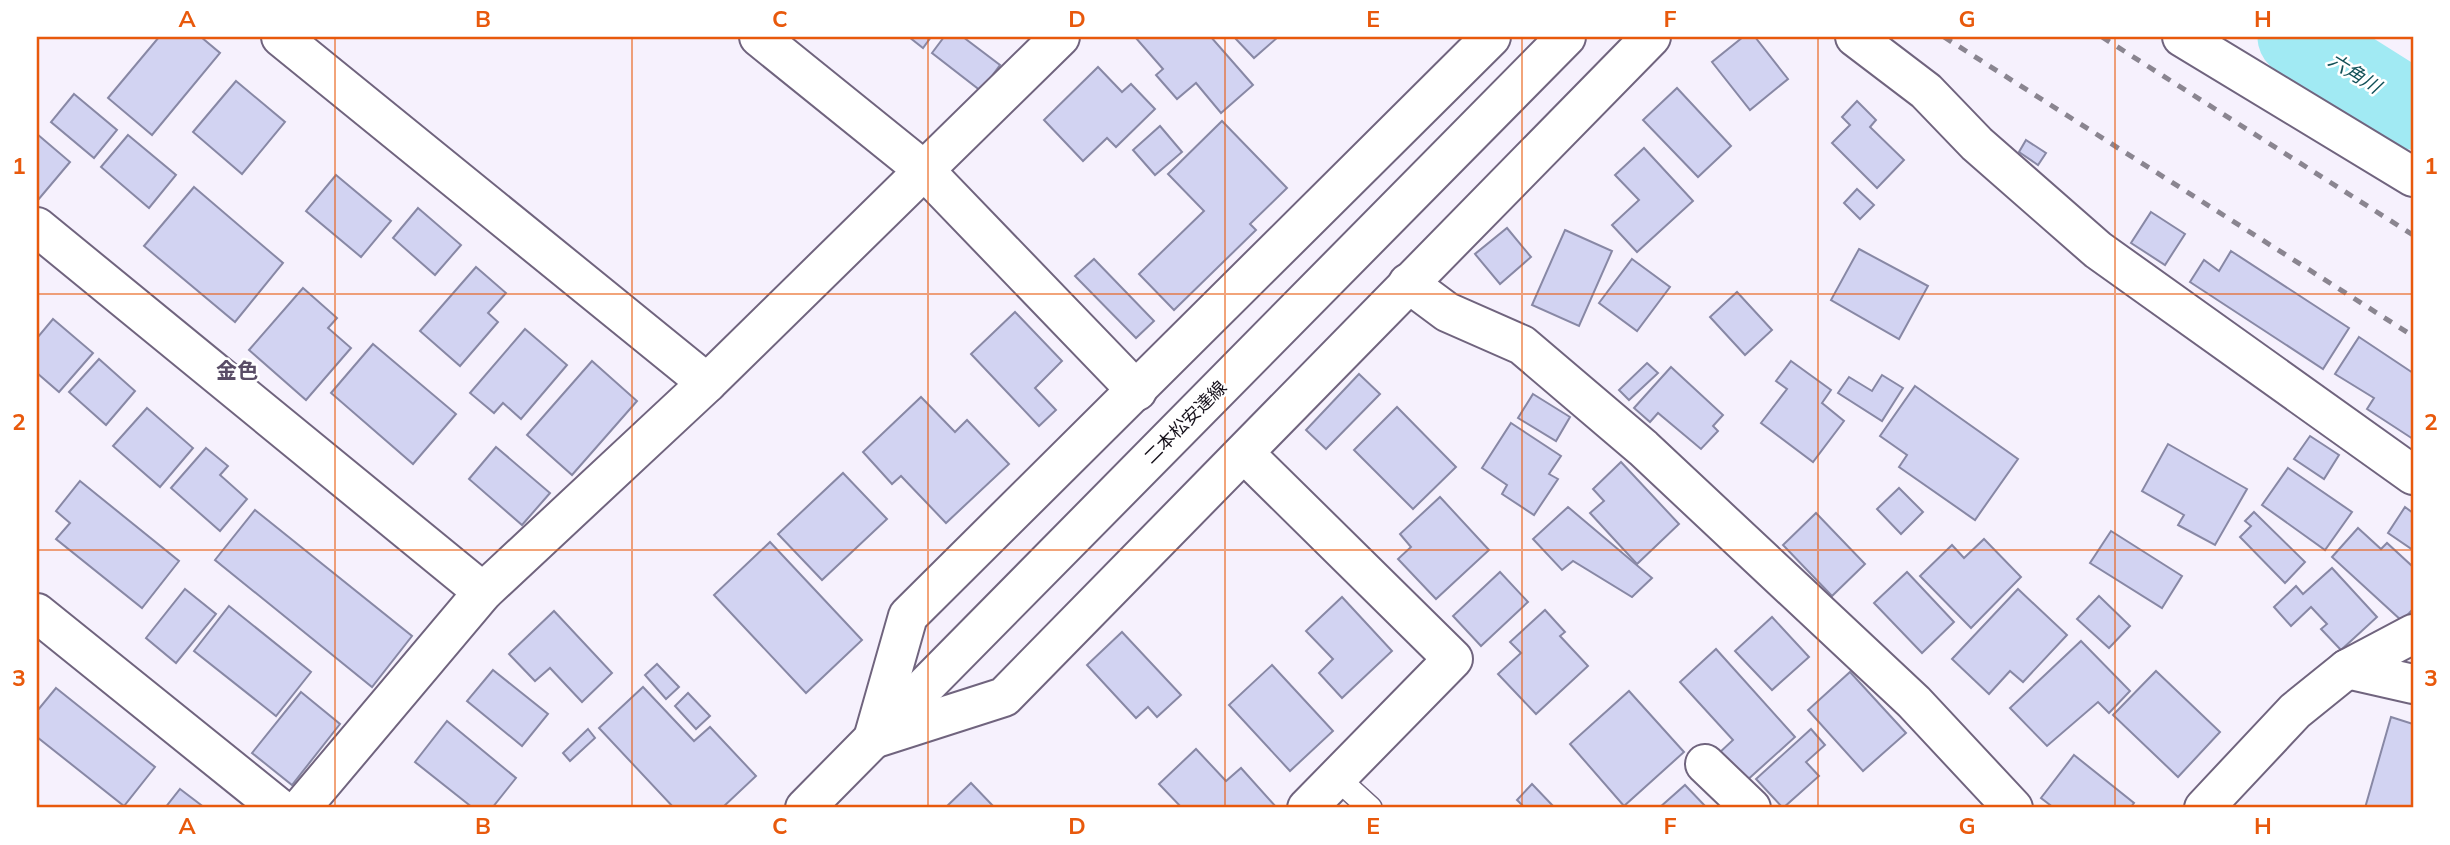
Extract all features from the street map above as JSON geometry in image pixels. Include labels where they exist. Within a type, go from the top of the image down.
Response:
[{"type":"street","points":[[281,37],[707,383]]},
{"type":"street","points":[[759,37],[925,171],[1137,391]]},
{"type":"street","points":[[301,808],[483,592],[707,383],[1060,37]]},
{"type":"street","points":[[873,739],[908,616],[1491,37]]},
{"type":"street","name":"二本松安達線","points":[[805,808],[1566,37]]},
{"type":"street","points":[[873,739],[1004,697],[1651,37]]},
{"type":"street","points":[[1856,37],[1926,91],[1977,144],[2098,250],[2413,475]]},
{"type":"street","points":[[2182,37],[2413,177]]},
{"type":"street","points":[[37,227],[483,592]]},
{"type":"street","points":[[1408,283],[1447,312],[1522,345],[1643,448],[1914,702],[2013,808]]},
{"type":"street","points":[[1244,453],[1453,659],[1307,808]]},
{"type":"street","points":[[37,613],[279,808]]},
{"type":"street","points":[[2204,808],[2295,711],[2347,669],[2413,634]]},
{"type":"street","points":[[2347,669],[2413,684]]},
{"type":"street","points":[[1705,764],[1751,808]]},
{"type":"lane","points":[[1336,777],[1370,808]]},
{"type":"building","points":[[159,37],[201,37],[220,53],[152,135],[108,98]]},
{"type":"building","points":[[909,37],[931,37],[923,48]]},
{"type":"building","points":[[944,37],[963,37],[1000,65],[981,91],[932,53]]},
{"type":"building","points":[[1135,37],[1211,37],[1253,85],[1221,113],[1196,83],[1177,99],[1156,75],[1163,69]]},
{"type":"building","points":[[1234,37],[1278,37],[1254,58]]},
{"type":"building","points":[[1743,37],[1755,37],[1788,79],[1750,110],[1712,62]]},
{"type":"building","points":[[1098,67],[1122,92],[1131,84],[1155,109],[1116,147],[1107,138],[1083,161],[1044,120]]},
{"type":"building","points":[[236,81],[285,122],[242,174],[193,132]]},
{"type":"building","points":[[1677,88],[1731,146],[1698,177],[1643,120]]},
{"type":"building","points":[[74,94],[117,130],[94,158],[51,122]]},
{"type":"building","points":[[1857,101],[1876,120],[1870,127],[1904,160],[1877,188],[1832,143],[1850,125],[1842,117]]},
{"type":"building","points":[[1222,121],[1287,188],[1250,224],[1256,230],[1174,310],[1139,274],[1204,211],[1168,174]]},
{"type":"building","points":[[1160,126],[1182,152],[1155,175],[1133,150]]},
{"type":"building","points":[[37,134],[70,162],[38,200],[37,199]]},
{"type":"building","points":[[128,135],[176,175],[149,208],[101,167]]},
{"type":"building","points":[[2026,140],[2046,153],[2038,165],[2019,152]]},
{"type":"building","points":[[1644,148],[1693,201],[1637,252],[1612,225],[1639,200],[1615,175]]},
{"type":"building","points":[[336,175],[391,221],[361,257],[306,211]]},
{"type":"building","points":[[194,187],[283,263],[235,322],[144,246]]},
{"type":"building","points":[[1857,189],[1874,205],[1860,219],[1844,203]]},
{"type":"building","points":[[418,208],[461,245],[435,275],[393,238]]},
{"type":"building","points":[[2151,212],[2185,234],[2165,265],[2131,243]]},
{"type":"building","points":[[1507,228],[1531,257],[1500,284],[1475,254]]},
{"type":"building","points":[[1565,230],[1612,251],[1579,326],[1532,305]]},
{"type":"building","points":[[1859,249],[1928,286],[1899,339],[1831,300]]},
{"type":"building","points":[[2231,251],[2349,328],[2323,369],[2190,282],[2204,260],[2219,271]]},
{"type":"building","points":[[1094,259],[1154,321],[1136,338],[1075,276]]},
{"type":"building","points":[[1632,259],[1670,287],[1637,331],[1599,303]]},
{"type":"building","points":[[476,267],[506,293],[488,313],[498,322],[460,366],[420,331]]},
{"type":"building","points":[[303,288],[337,318],[328,328],[351,348],[306,400],[249,350]]},
{"type":"building","points":[[1737,292],[1772,330],[1745,355],[1710,317]]},
{"type":"building","points":[[1015,312],[1062,361],[1035,388],[1056,410],[1039,426],[971,354]]},
{"type":"building","points":[[53,319],[93,353],[59,392],[37,373],[37,338]]},
{"type":"building","points":[[525,329],[567,365],[521,419],[503,403],[494,413],[470,393]]},
{"type":"building","points":[[2359,337],[2413,373],[2413,439],[2367,409],[2374,398],[2335,374]]},
{"type":"building","points":[[373,344],[456,414],[413,464],[331,393]]},
{"type":"building","points":[[99,359],[135,391],[106,425],[69,392]]},
{"type":"building","points":[[592,361],[637,401],[572,475],[527,435]]},
{"type":"building","points":[[1791,361],[1831,390],[1822,403],[1844,421],[1813,462],[1761,423],[1787,389],[1776,381]]},
{"type":"building","points":[[1647,363],[1658,373],[1629,400],[1619,390]]},
{"type":"building","points":[[1671,367],[1723,415],[1713,426],[1718,431],[1701,449],[1658,413],[1650,422],[1634,408]]},
{"type":"building","points":[[1359,374],[1380,394],[1326,449],[1306,430]]},
{"type":"building","points":[[1882,375],[1903,388],[1882,421],[1838,393],[1849,377],[1872,391]]},
{"type":"building","points":[[1915,386],[2018,459],[1975,520],[1899,467],[1907,455],[1880,436]]},
{"type":"building","points":[[1533,394],[1570,417],[1556,441],[1518,418]]},
{"type":"building","points":[[921,397],[955,432],[967,420],[1009,464],[946,523],[901,476],[892,484],[863,452]]},
{"type":"building","points":[[1397,407],[1456,467],[1413,509],[1354,450]]},
{"type":"building","points":[[147,408],[193,448],[160,487],[113,446]]},
{"type":"building","points":[[1511,423],[1561,456],[1549,474],[1558,479],[1534,515],[1502,494],[1507,485],[1482,468]]},
{"type":"building","points":[[2310,436],[2339,455],[2324,479],[2294,459]]},
{"type":"building","points":[[2168,444],[2247,489],[2215,545],[2178,525],[2184,515],[2142,491]]},
{"type":"building","points":[[496,447],[550,493],[522,525],[469,479]]},
{"type":"building","points":[[206,448],[228,466],[220,475],[247,499],[220,531],[171,488]]},
{"type":"building","points":[[1621,462],[1679,524],[1637,564],[1590,513],[1604,501],[1593,489]]},
{"type":"building","points":[[2288,468],[2352,512],[2325,550],[2262,505]]},
{"type":"building","points":[[843,473],[887,519],[822,580],[778,534]]},
{"type":"building","points":[[80,481],[179,561],[142,608],[56,539],[70,523],[56,511]]},
{"type":"building","points":[[1899,488],[1923,512],[1901,534],[1877,509]]},
{"type":"building","points":[[1440,497],[1489,550],[1436,599],[1398,559],[1411,547],[1400,534]]},
{"type":"building","points":[[1568,507],[1652,578],[1632,597],[1573,561],[1562,570],[1533,539]]},
{"type":"building","points":[[2405,507],[2413,513],[2413,550],[2388,533]]},
{"type":"building","points":[[255,510],[412,636],[372,687],[215,560]]},
{"type":"building","points":[[2254,512],[2305,562],[2285,583],[2240,537],[2251,526],[2245,521]]},
{"type":"building","points":[[1816,513],[1865,564],[1832,596],[1783,545]]},
{"type":"building","points":[[2358,528],[2381,549],[2387,543],[2411,565],[2413,563],[2413,609],[2402,621],[2332,557]]},
{"type":"building","points":[[2111,531],[2182,576],[2162,608],[2090,563]]},
{"type":"building","points":[[1984,539],[2021,577],[1971,628],[1920,576],[1952,545],[1964,558]]},
{"type":"building","points":[[770,542],[862,640],[806,693],[714,595]]},
{"type":"building","points":[[2332,568],[2377,617],[2341,650],[2321,629],[2327,624],[2311,607],[2291,626],[2274,607],[2296,586],[2303,594]]},
{"type":"building","points":[[1500,572],[1528,602],[1481,646],[1453,616]]},
{"type":"building","points":[[1907,572],[1954,622],[1922,653],[1874,603]]},
{"type":"building","points":[[185,589],[216,614],[176,663],[146,638]]},
{"type":"building","points":[[2018,589],[2067,635],[2023,682],[2010,671],[1989,694],[1952,659]]},
{"type":"building","points":[[2099,596],[2130,626],[2109,648],[2077,619]]},
{"type":"building","points":[[1342,597],[1392,651],[1342,698],[1319,673],[1333,659],[1306,631]]},
{"type":"building","points":[[229,606],[311,672],[276,716],[194,651]]},
{"type":"building","points":[[1545,610],[1565,632],[1560,636],[1588,666],[1536,714],[1498,674],[1521,653],[1510,642]]},
{"type":"building","points":[[554,611],[612,673],[582,702],[550,668],[535,681],[509,654]]},
{"type":"building","points":[[1772,617],[1809,657],[1772,690],[1735,651]]},
{"type":"building","points":[[1122,632],[1181,695],[1157,717],[1148,707],[1136,718],[1087,665]]},
{"type":"building","points":[[2081,641],[2130,691],[2109,713],[2098,702],[2047,746],[2010,708]]},
{"type":"building","points":[[1716,649],[1795,737],[1745,782],[1718,754],[1733,740],[1680,682]]},
{"type":"building","points":[[657,664],[679,687],[666,699],[645,675]]},
{"type":"building","points":[[1272,665],[1333,731],[1290,771],[1229,705]]},
{"type":"building","points":[[493,670],[548,714],[522,746],[467,701]]},
{"type":"building","points":[[2156,671],[2220,732],[2178,777],[2113,715]]},
{"type":"building","points":[[1850,672],[1906,733],[1863,771],[1808,710]]},
{"type":"building","points":[[643,687],[694,741],[710,727],[756,776],[722,808],[674,808],[599,728]]},
{"type":"building","points":[[56,688],[155,767],[124,806],[37,737],[37,711]]},
{"type":"building","points":[[1629,691],[1684,752],[1624,806],[1570,744]]},
{"type":"building","points":[[301,692],[340,724],[292,785],[252,753]]},
{"type":"building","points":[[688,693],[710,716],[696,729],[675,706]]},
{"type":"building","points":[[2391,717],[2413,724],[2413,808],[2365,808]]},
{"type":"building","points":[[447,721],[516,778],[492,808],[473,808],[415,762]]},
{"type":"building","points":[[588,729],[595,738],[570,761],[563,753]]},
{"type":"building","points":[[1811,729],[1825,745],[1806,762],[1819,776],[1783,808],[1756,779]]},
{"type":"building","points":[[1196,749],[1226,781],[1241,768],[1277,808],[1182,808],[1159,784]]},
{"type":"building","points":[[2074,755],[2134,803],[2130,808],[2054,808],[2041,798]]},
{"type":"building","points":[[971,783],[995,808],[945,808]]},
{"type":"building","points":[[1532,784],[1555,808],[1525,808],[1517,800]]},
{"type":"building","points":[[1685,785],[1707,808],[1659,808]]},
{"type":"building","points":[[180,789],[205,808],[165,808]]},
{"type":"waterway","name":"六角川","points":[[2297,37],[2413,110]]},
{"type":"railway","points":[[1944,37],[2413,336]]},
{"type":"railway","points":[[2102,37],[2413,235]]},
{"type":"district","name":"金色","points":[[237,370]]}]
